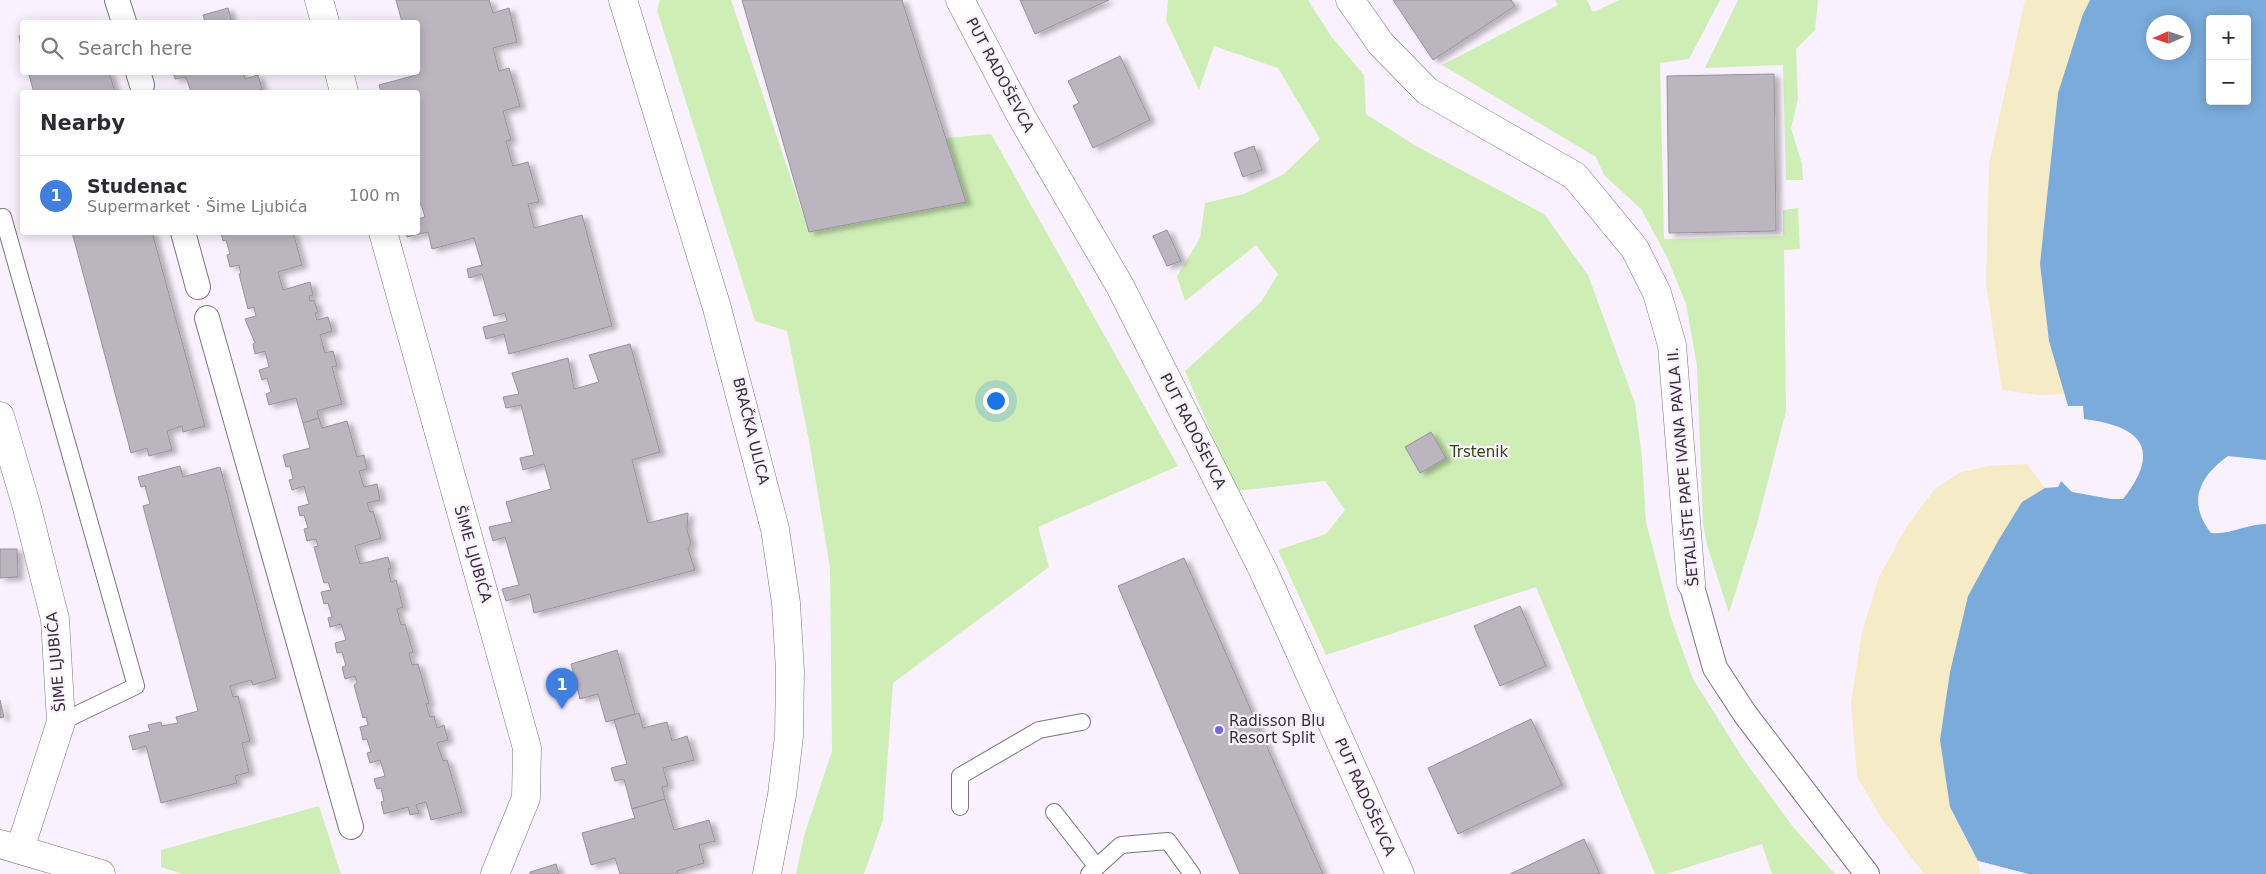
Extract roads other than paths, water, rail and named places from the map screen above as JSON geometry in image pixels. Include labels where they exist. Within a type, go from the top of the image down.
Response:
[{"type":"street","points":[[117,0],[123,20]]},
{"type":"street","points":[[319,0],[324,20]]},
{"type":"street","name":"BRAČKA ULICA","points":[[623,0],[722,326],[775,529],[786,603],[790,671],[789,736],[782,795],[766,874]]},
{"type":"street","name":"PUT RADOŠEVCA","points":[[960,0],[1021,116],[1120,286],[1259,561],[1400,874]]},
{"type":"street","name":"ŠETALIŠTE PAPE IVANA PAVLA II.","points":[[1350,0],[1381,44],[1427,91],[1575,176],[1636,249],[1657,293],[1672,345],[1692,582],[1716,668],[1744,714],[1867,874]]},
{"type":"street","points":[[340,75],[344,90]]},
{"type":"street","points":[[184,235],[198,287]]},
{"type":"street","name":"ŠIME LJUBIĆA","points":[[384,235],[527,748],[526,798],[495,874]]},
{"type":"street","points":[[207,318],[351,827]]},
{"type":"street","name":"ŠIME LJUBIĆA","points":[[0,416],[26,504],[55,619],[61,722],[10,846]]},
{"type":"street","points":[[10,846],[101,874]]},
{"type":"lane","points":[[3,217],[136,686],[61,722]]},
{"type":"lane","points":[[960,807],[960,776],[1039,730],[1082,722]]},
{"type":"lane","points":[[1054,812],[1093,870],[1121,845],[1168,840],[1192,874]]},
{"type":"water","points":[[2090,0],[2266,0],[2266,460],[2228,456],[2218,464],[2204,481],[2198,501],[2199,511],[2211,533],[2266,524],[2266,874],[2028,874],[1978,861],[1950,807],[1940,740],[1950,672],[1968,596],[1998,541],[2022,502],[2045,488],[2058,487],[2061,481],[2072,492],[2111,499],[2123,499],[2142,466],[2143,453],[2140,442],[2131,434],[2119,427],[2084,419],[2083,406],[2068,406],[2049,341],[2040,264],[2058,93],[2083,14]]},
{"type":"place","name":"Studenac","points":[[562,709]]},
{"type":"place","name":"Radisson Blu Resort Split","points":[[1219,730]]},
{"type":"park label","name":"Trstenik","points":[[1479,452]]}]
